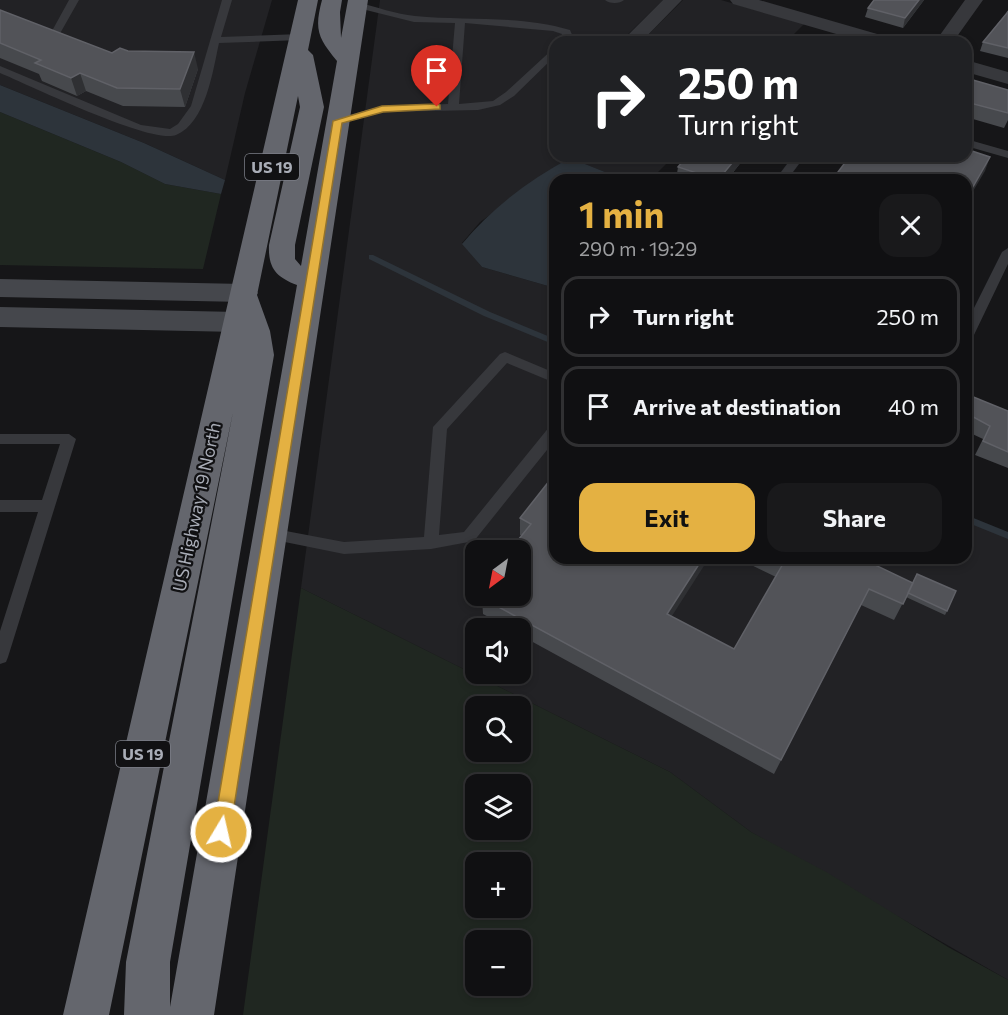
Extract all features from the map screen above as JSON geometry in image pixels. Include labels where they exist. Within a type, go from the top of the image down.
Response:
[{"type":"highway","name":"US Highway 19 North","points":[[86,1015],[308,0]]},
{"type":"highway","points":[[191,1015],[348,60],[349,2]]},
{"type":"highway","points":[[300,39],[312,107],[282,245],[282,261],[292,273],[311,280]]},
{"type":"highway","points":[[147,1015],[148,962],[259,355],[256,331],[241,308]]},
{"type":"street","points":[[636,36],[673,0]]},
{"type":"street","points":[[739,0],[864,36]]},
{"type":"street","points":[[948,36],[974,0]]},
{"type":"street","points":[[972,68],[1008,78]]},
{"type":"street","points":[[0,288],[241,308]]},
{"type":"street","points":[[0,317],[241,308]]},
{"type":"lane","points":[[36,28],[60,37],[74,0]]},
{"type":"lane","points":[[0,69],[139,128],[172,133],[188,122],[195,111],[227,0]]},
{"type":"lane","points":[[610,0],[619,0]]},
{"type":"lane","points":[[349,2],[414,19],[525,24],[554,28],[567,32],[568,36]]},
{"type":"lane","points":[[453,107],[460,20]]},
{"type":"lane","points":[[215,40],[300,39]]},
{"type":"lane","points":[[338,121],[382,109],[478,107],[496,103],[510,94],[549,56]]},
{"type":"lane","points":[[972,144],[1008,154]]},
{"type":"lane","points":[[972,325],[1008,252]]},
{"type":"lane","points":[[431,543],[440,427],[505,357],[549,375]]},
{"type":"lane","points":[[270,534],[344,548],[431,543],[469,537],[549,437]]},
{"type":"lane","points":[[0,439],[69,439],[0,657]]},
{"type":"lane","points":[[0,506],[48,506]]},
{"type":"shaded area","points":[[0,0],[272,0],[245,93],[225,180],[144,143],[0,85]]},
{"type":"shaded area","points":[[380,0],[663,0],[626,36],[549,36],[549,162],[563,162],[480,222],[462,243],[482,267],[549,286],[549,564],[972,564],[972,520],[1008,536],[1008,980],[751,832],[670,772],[531,703],[531,696],[518,696],[494,684],[531,684],[531,618],[465,618],[465,670],[301,588]]},
{"type":"shaded area","points":[[683,0],[721,0],[804,24],[792,36],[647,36]]},
{"type":"shaded area","points":[[0,85],[144,143],[225,180],[221,194],[165,184],[121,162],[0,112]]},
{"type":"shaded area","points":[[0,112],[121,162],[165,184],[221,194],[203,269],[0,265]]},
{"type":"shaded area","points":[[563,162],[580,162],[610,174],[549,174],[549,286],[482,267],[462,244],[486,218],[540,176]]},
{"type":"shaded area","points":[[579,162],[668,162],[656,174],[610,174]]},
{"type":"shaded area","points":[[301,588],[465,670],[465,684],[494,684],[518,696],[465,696],[465,762],[531,762],[531,703],[670,772],[751,832],[828,873],[948,947],[1008,980],[1008,1015],[243,1015]]},
{"type":"building","points":[[874,0],[919,0],[905,18],[868,8]]},
{"type":"building","points":[[0,10],[112,53],[120,48],[128,51],[194,52],[180,89],[117,88],[80,73],[71,78],[35,63],[41,60],[0,43]]},
{"type":"building","points":[[1008,11],[1008,48],[983,42],[1007,13]]},
{"type":"building","points":[[972,80],[1008,90],[1008,113],[972,104]]},
{"type":"building","points":[[972,151],[990,157],[972,188],[972,174],[836,174],[846,162],[972,162]]},
{"type":"building","points":[[682,162],[733,162],[723,174],[700,174],[678,167]]},
{"type":"building","points":[[972,396],[1008,411],[1008,452],[983,441],[990,426],[972,416]]},
{"type":"building","points":[[549,481],[549,564],[699,564],[667,614],[734,649],[783,564],[875,564],[913,583],[903,604],[869,589],[781,760],[531,625],[531,618],[519,618],[497,606],[531,606],[531,540],[518,540],[531,524],[520,518]]},
{"type":"building","points":[[917,574],[956,591],[947,611],[908,593]]},
{"type":"waterway","points":[[371,257],[487,314],[549,340]]},
{"type":"waterway","points":[[972,521],[1008,536]]},
{"type":"route","points":[[221,832],[338,121],[382,109],[437,107]]}]
